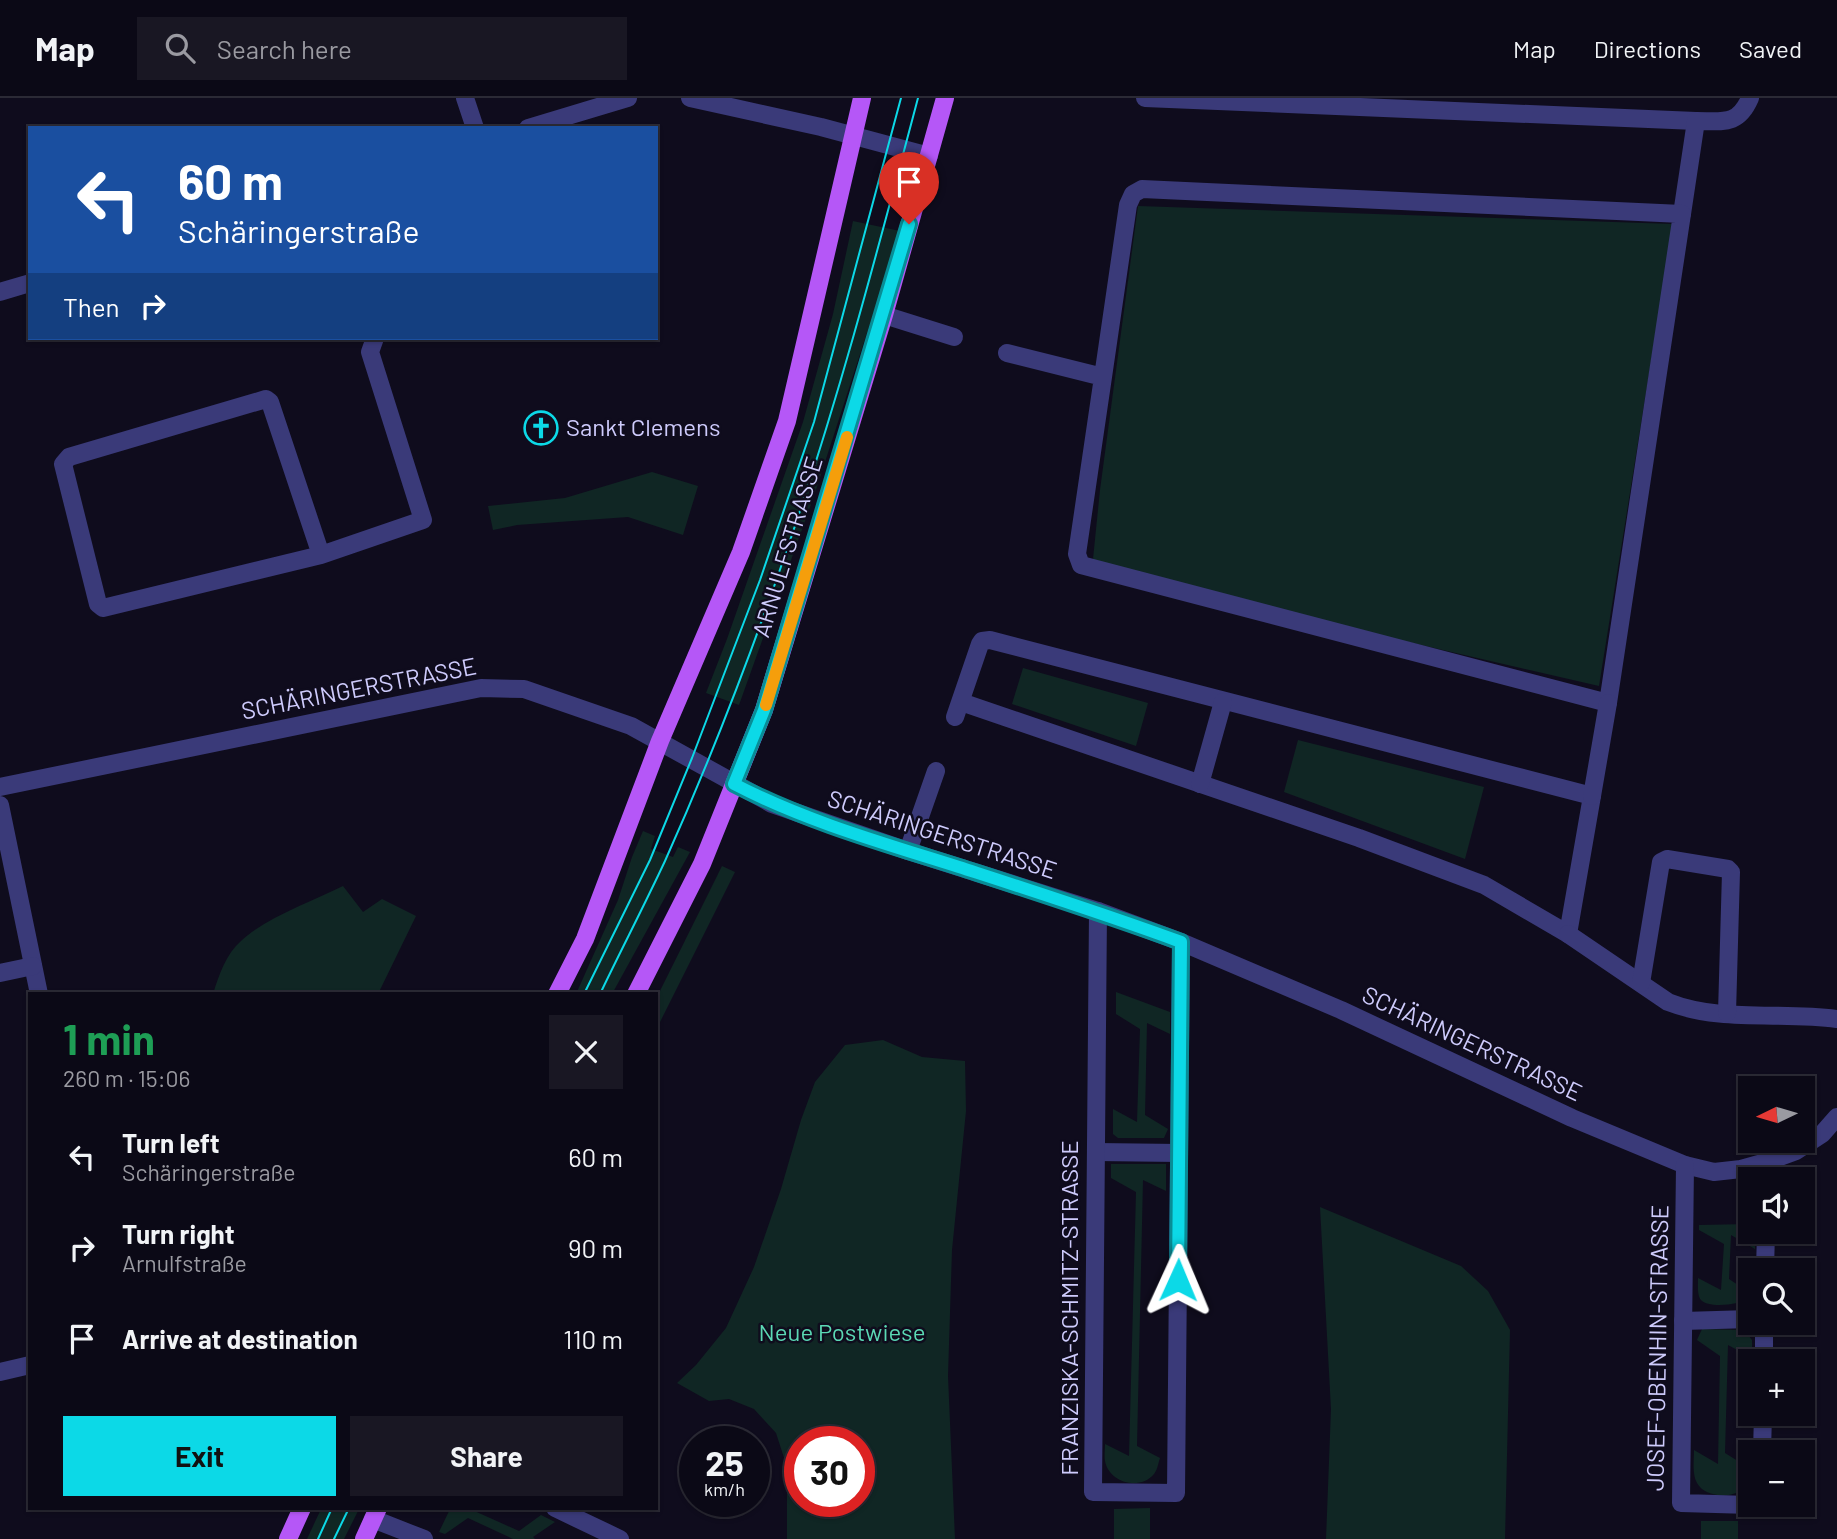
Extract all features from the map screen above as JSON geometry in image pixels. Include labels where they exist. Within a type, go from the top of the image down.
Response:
[{"type":"main road","name":"ARNULFSTRASSE","points":[[558,992],[584,939],[660,741],[741,552],[787,421],[862,98]]},
{"type":"main road","name":"ARNULFSTRASSE","points":[[637,992],[702,864],[764,710],[884,315],[945,98]]},
{"type":"main road","points":[[288,1539],[301,1510]]},
{"type":"main road","points":[[364,1539],[376,1514]]},
{"type":"street","points":[[465,98],[474,126]]},
{"type":"street","points":[[535,126],[628,98]]},
{"type":"street","points":[[690,98],[854,135],[929,156]]},
{"type":"street","points":[[1145,98],[1411,104],[1696,121],[1728,121],[1736,118],[1744,112],[1750,98]]},
{"type":"street","points":[[1567,934],[1608,703],[1696,121]]},
{"type":"street","points":[[1608,703],[1081,565],[1077,554],[1128,205],[1133,194],[1142,189],[1682,214]]},
{"type":"street","points":[[0,292],[28,284]]},
{"type":"street","points":[[884,315],[954,337]]},
{"type":"street","points":[[321,555],[268,400],[263,399],[65,460],[63,468],[98,604],[103,608],[321,555],[423,520],[370,352],[374,340]]},
{"type":"street","points":[[1007,353],[1103,377]]},
{"type":"street","points":[[1592,796],[985,639],[980,644],[958,710],[1200,784],[1359,838],[1484,885],[1567,934],[1668,1002],[1680,1007],[1727,1013],[1837,1019]]},
{"type":"street","name":"SCHÄRINGERSTRASSE","points":[[0,787],[481,688],[524,689],[631,726],[772,804],[908,851],[1098,911],[1181,942],[1341,1010],[1572,1118],[1685,1165],[1714,1172],[1738,1169]]},
{"type":"street","points":[[1200,784],[1223,702]]},
{"type":"street","points":[[908,851],[936,771]]},
{"type":"street","points":[[0,805],[39,992]]},
{"type":"street","points":[[1640,983],[1661,862],[1667,859],[1728,869],[1731,872],[1727,1013]]},
{"type":"street","name":"FRANZISKA-SCHMITZ-STRASSE","points":[[1098,911],[1093,1492],[1176,1493],[1181,942]]},
{"type":"street","points":[[0,973],[33,966]]},
{"type":"street","name":"SCHÄRINGERSTRASSE","points":[[1772,1167],[1822,1134],[1837,1117]]},
{"type":"street","points":[[1096,1153],[1179,1153]]},
{"type":"street","name":"JOSEF-OBENHIN-STRASSE","points":[[1685,1165],[1681,1503],[1738,1505]]},
{"type":"street","points":[[1683,1321],[1738,1319]]},
{"type":"street","points":[[0,1372],[28,1365]]},
{"type":"street","points":[[559,1510],[620,1539]]},
{"type":"street","points":[[376,1514],[424,1539]]},
{"type":"green space","points":[[1138,206],[1673,224],[1599,686],[1092,569]]},
{"type":"green space","points":[[853,221],[900,231],[814,496],[739,705],[706,693],[803,422],[833,314]]},
{"type":"green space","points":[[652,472],[698,486],[683,535],[628,517],[517,525],[493,530],[488,506],[565,498]]},
{"type":"green space","points":[[1023,668],[1148,703],[1136,746],[1012,704]]},
{"type":"green space","points":[[1298,740],[1484,787],[1465,859],[1284,792]]},
{"type":"green space","points":[[643,831],[655,836],[651,849],[673,857],[678,847],[690,852],[613,992],[577,992],[618,900]]},
{"type":"green space","points":[[722,866],[735,872],[658,1026],[658,995]]},
{"type":"green space","points":[[343,886],[363,912],[382,899],[416,916],[379,992],[214,992],[227,958],[236,946],[276,917]]},
{"type":"green space","points":[[1116,992],[1170,1012],[1170,1034],[1147,1023],[1145,1115],[1168,1129],[1164,1138],[1118,1138],[1113,1134],[1113,1109],[1137,1122],[1140,1029],[1116,1014]]},
{"type":"green space","name":"Neue Postwiese","points":[[883,1040],[922,1057],[965,1061],[966,1111],[952,1250],[948,1376],[955,1539],[787,1539],[787,1517],[875,1517],[875,1426],[784,1426],[784,1458],[776,1433],[754,1409],[729,1399],[709,1401],[677,1383],[696,1365],[726,1328],[754,1267],[815,1082],[845,1045]]},
{"type":"green space","points":[[1111,1164],[1166,1164],[1166,1191],[1143,1180],[1137,1446],[1160,1458],[1154,1474],[1141,1482],[1133,1483],[1112,1475],[1105,1459],[1105,1444],[1129,1456],[1136,1192],[1111,1178]]},
{"type":"green space","points":[[1320,1207],[1461,1266],[1488,1291],[1510,1330],[1505,1539],[1326,1539],[1331,1409]]},
{"type":"green space","points":[[1738,1224],[1738,1239],[1731,1235],[1729,1279],[1738,1285],[1738,1303],[1711,1304],[1701,1300],[1698,1278],[1721,1290],[1724,1244],[1699,1230],[1699,1225]]},
{"type":"green space","points":[[1702,1329],[1738,1330],[1738,1335],[1748,1335],[1752,1340],[1752,1349],[1738,1350],[1728,1345],[1725,1453],[1738,1461],[1738,1492],[1732,1494],[1708,1493],[1697,1483],[1694,1475],[1694,1450],[1718,1464],[1720,1356],[1697,1340]]},
{"type":"green space","points":[[1150,1508],[1150,1539],[1114,1539],[1114,1509]]},
{"type":"green space","points":[[321,1510],[358,1510],[344,1539],[307,1539]]},
{"type":"green space","points":[[450,1510],[472,1510],[519,1531],[541,1515],[555,1522],[533,1537],[535,1539],[513,1539],[468,1518],[445,1534],[439,1532]]},
{"type":"green space","points":[[1701,1521],[1738,1521],[1738,1539],[1701,1539]]},
{"type":"tram line","points":[[585,992],[650,860],[760,580],[814,422],[901,98]]},
{"type":"tram line","points":[[601,992],[681,824],[770,599],[838,389],[918,98]]},
{"type":"tram line","points":[[318,1539],[331,1510]]},
{"type":"tram line","points":[[334,1539],[348,1510]]},
{"type":"slow traffic","points":[[766,705],[847,437]]},
{"type":"place","name":"Sankt Clemens","points":[[541,428]]},
{"type":"route","points":[[909,224],[764,710],[734,784],[772,804],[908,851],[1098,911],[1181,942],[1178,1280]]}]
